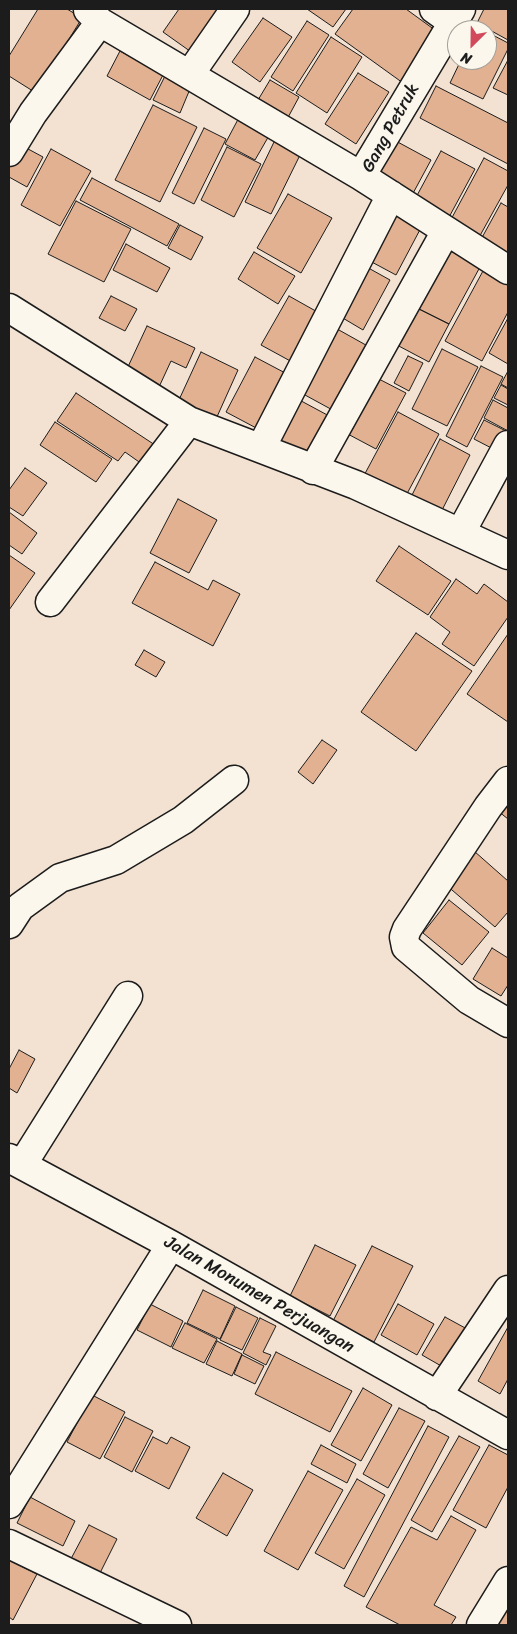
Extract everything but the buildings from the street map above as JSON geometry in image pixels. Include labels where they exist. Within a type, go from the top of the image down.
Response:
[{"type":"street","points":[[190,74],[235,9]]},
{"type":"street","name":"Gang Petruk","points":[[449,13],[361,176],[508,270]]},
{"type":"street","points":[[9,152],[93,16],[361,176]]},
{"type":"street","points":[[261,448],[391,195]]},
{"type":"street","points":[[313,470],[446,231]]},
{"type":"street","points":[[9,308],[189,421],[356,485],[508,554]]},
{"type":"street","points":[[50,602],[189,421]]},
{"type":"street","points":[[460,532],[508,445]]},
{"type":"street","points":[[9,924],[20,907],[60,878],[116,860],[183,820],[234,780]]},
{"type":"street","points":[[508,782],[488,807],[407,929],[404,937],[406,947],[469,1000],[508,1023]]},
{"type":"street","points":[[15,1161],[128,996]]},
{"type":"street","name":"Jalan Monumen Perjuangan","points":[[15,1161],[171,1245],[508,1435]]},
{"type":"street","points":[[9,1504],[171,1245]]},
{"type":"street","points":[[437,1396],[508,1290]]},
{"type":"street","points":[[9,1544],[177,1625]]},
{"type":"street","points":[[481,1625],[508,1580]]}]
